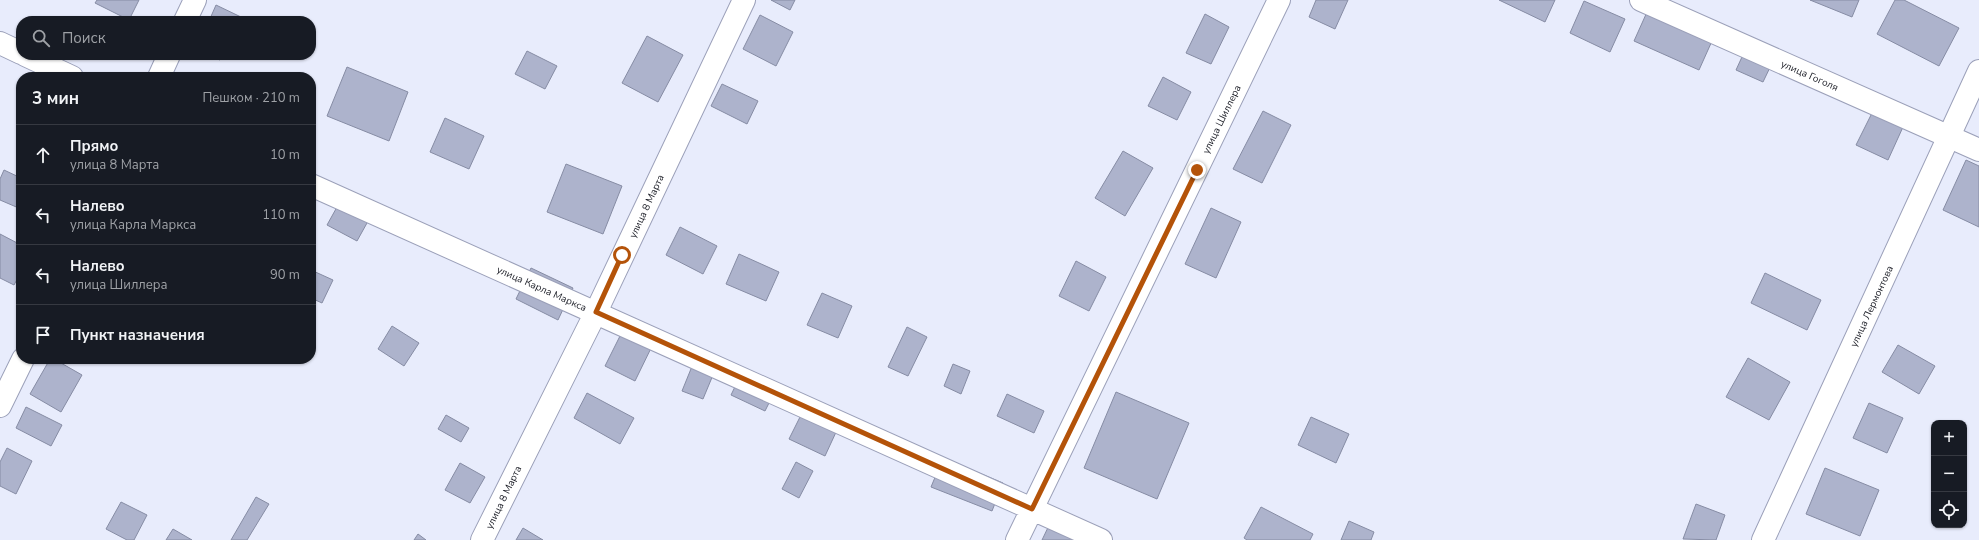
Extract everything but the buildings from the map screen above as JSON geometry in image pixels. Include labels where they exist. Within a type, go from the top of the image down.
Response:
[{"type":"street","points":[[187,16],[195,0]]},
{"type":"street","name":"улица 8 Марта","points":[[482,540],[596,312],[744,0]]},
{"type":"street","name":"улица Шиллера","points":[[1017,540],[1279,0]]},
{"type":"street","name":"улица Гоголя","points":[[1641,0],[1979,150]]},
{"type":"street","points":[[0,43],[16,51]]},
{"type":"street","points":[[36,60],[61,72]]},
{"type":"street","points":[[161,72],[167,60]]},
{"type":"street","name":"улица Лермонтова","points":[[1763,540],[1979,71]]},
{"type":"street","name":"улица Карла Маркса","points":[[316,187],[1101,540]]},
{"type":"street","points":[[0,406],[21,364]]},
{"type":"route","points":[[622,255],[596,312],[1032,509],[1197,170]]}]
